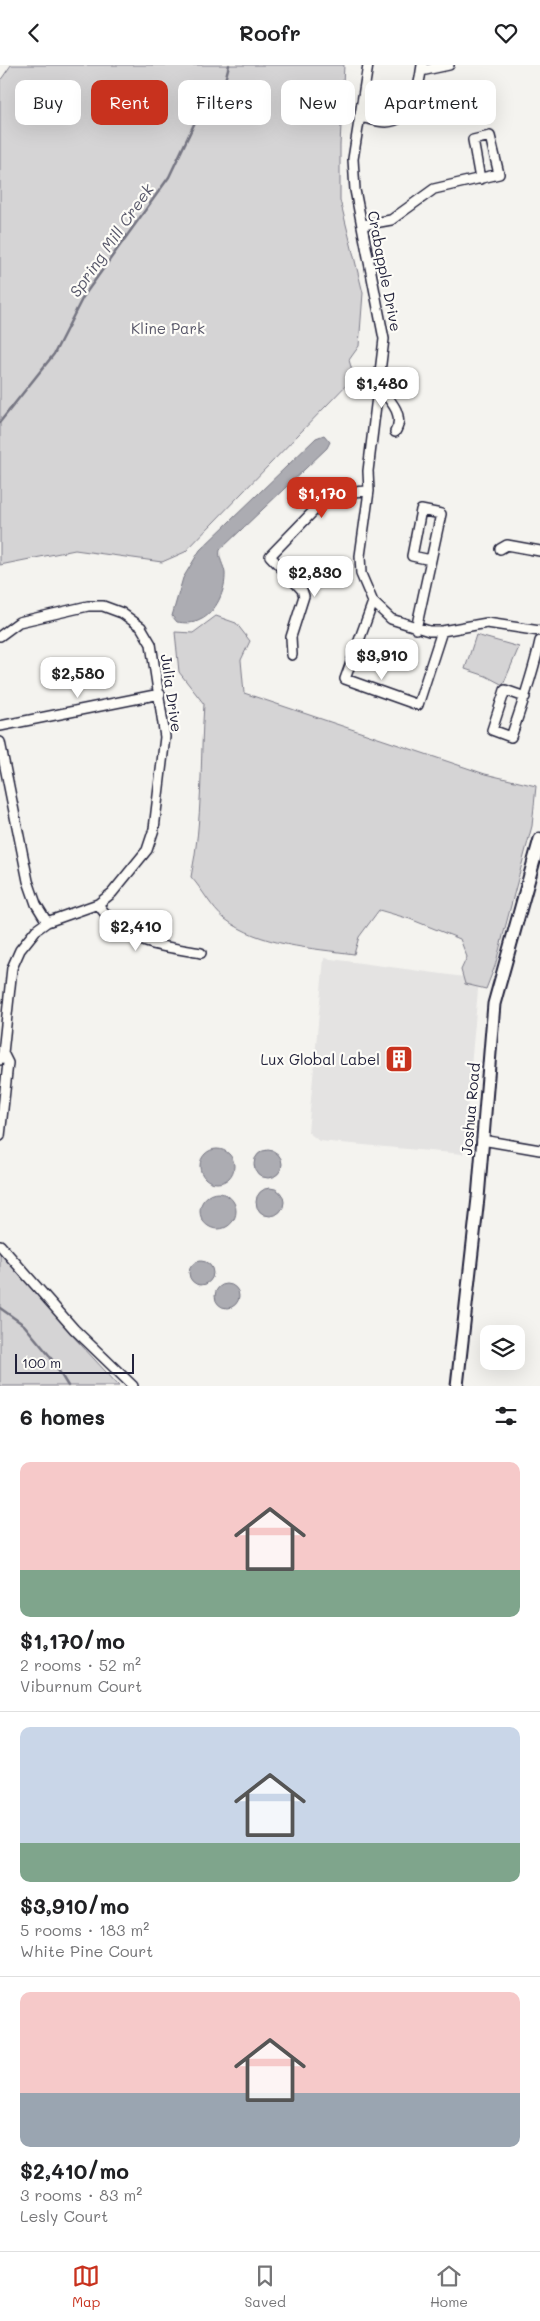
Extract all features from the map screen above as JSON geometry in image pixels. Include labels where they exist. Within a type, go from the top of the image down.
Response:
[{"type":"main road","name":"Joshua Road","points":[[457,1386],[478,1197],[494,1004],[540,839]]},
{"type":"street","name":"Crabapple Drive","points":[[368,65],[353,159],[355,190],[384,339],[368,471],[369,491],[360,555],[362,574],[372,601],[391,619],[416,629],[442,631],[487,623],[540,631]]},
{"type":"street","points":[[359,117],[386,122],[400,118],[411,108],[422,68],[449,65]]},
{"type":"street","points":[[363,225],[391,220],[434,189],[480,179],[499,174],[490,136],[473,140],[480,179]]},
{"type":"street","points":[[378,387],[396,407],[399,426],[395,432]]},
{"type":"street","points":[[292,655],[290,637],[304,596],[302,590],[270,556],[331,493],[369,491]]},
{"type":"street","points":[[416,629],[431,560],[441,514],[421,510],[412,556],[431,560]]},
{"type":"street","points":[[500,549],[507,545],[540,551]]},
{"type":"street","points":[[372,601],[345,679],[418,705],[442,631]]},
{"type":"street","name":"Julia Drive","points":[[0,636],[19,622],[88,606],[102,606],[122,613],[141,627],[151,644],[165,737],[154,829],[147,849],[134,869],[112,893],[98,904],[47,922],[36,930],[20,950],[12,968],[2,1057],[8,1063],[0,1136]]},
{"type":"street","points":[[525,697],[504,691],[492,730],[511,737],[525,697],[540,641]]},
{"type":"street","points":[[0,726],[160,694]]},
{"type":"street","points":[[0,742],[28,881],[36,904],[47,922]]},
{"type":"street","points":[[98,904],[118,928],[135,939],[201,953]]},
{"type":"street","points":[[482,1140],[540,1150]]},
{"type":"street","points":[[0,1245],[74,1329],[133,1386]]},
{"type":"shaded area","points":[[324,435],[330,442],[327,448],[220,550],[225,580],[222,593],[215,607],[206,617],[197,621],[188,623],[177,622],[172,616],[183,578],[200,550],[316,438]]},
{"type":"shaded area","points":[[324,958],[479,979],[463,1154],[319,1141],[308,1132]]},
{"type":"shaded area","points":[[217,1149],[224,1150],[229,1154],[233,1159],[233,1173],[229,1178],[224,1182],[217,1183],[210,1182],[205,1178],[201,1173],[200,1166],[201,1159],[205,1154],[210,1150]]},
{"type":"shaded area","points":[[268,1150],[278,1154],[282,1164],[278,1174],[268,1178],[258,1174],[254,1164],[258,1154]]},
{"type":"shaded area","points":[[270,1188],[280,1192],[284,1202],[280,1212],[270,1216],[260,1212],[256,1202],[260,1192]]},
{"type":"shaded area","points":[[218,1193],[230,1199],[236,1211],[230,1223],[218,1229],[206,1223],[200,1211],[206,1199]]},
{"type":"shaded area","points":[[201,1261],[210,1264],[213,1273],[210,1282],[201,1285],[192,1282],[189,1273],[192,1264]]},
{"type":"shaded area","points":[[227,1284],[232,1285],[238,1291],[238,1301],[232,1307],[227,1308],[222,1307],[216,1301],[215,1296],[216,1291],[222,1285]]},
{"type":"green space","name":"Kline Park","points":[[11,65],[344,65],[343,80],[281,80],[281,125],[341,125],[340,200],[363,293],[359,346],[349,360],[354,377],[185,552],[162,562],[75,550],[0,565],[0,81]]},
{"type":"green space","points":[[216,616],[236,623],[250,641],[241,660],[244,693],[485,774],[536,786],[532,826],[495,966],[486,989],[465,984],[461,970],[467,957],[460,939],[410,919],[379,910],[359,937],[354,954],[287,944],[254,935],[225,919],[215,910],[191,877],[198,834],[204,704],[179,672],[175,632],[193,633]]},
{"type":"green space","points":[[476,635],[519,647],[503,685],[486,676],[465,669]]},
{"type":"green space","points":[[0,1245],[74,1329],[70,1333],[119,1386],[0,1386]]},
{"type":"waterway","name":"Spring Mill Creek","points":[[0,422],[54,354],[83,297],[169,177],[196,120],[222,92],[229,65]]},
{"type":"waterway","name":"Spring Mill Creek","points":[[0,1308],[24,1325],[49,1355],[68,1386]]},
{"type":"place","name":"Lux Global Label","points":[[399,1059]]}]
